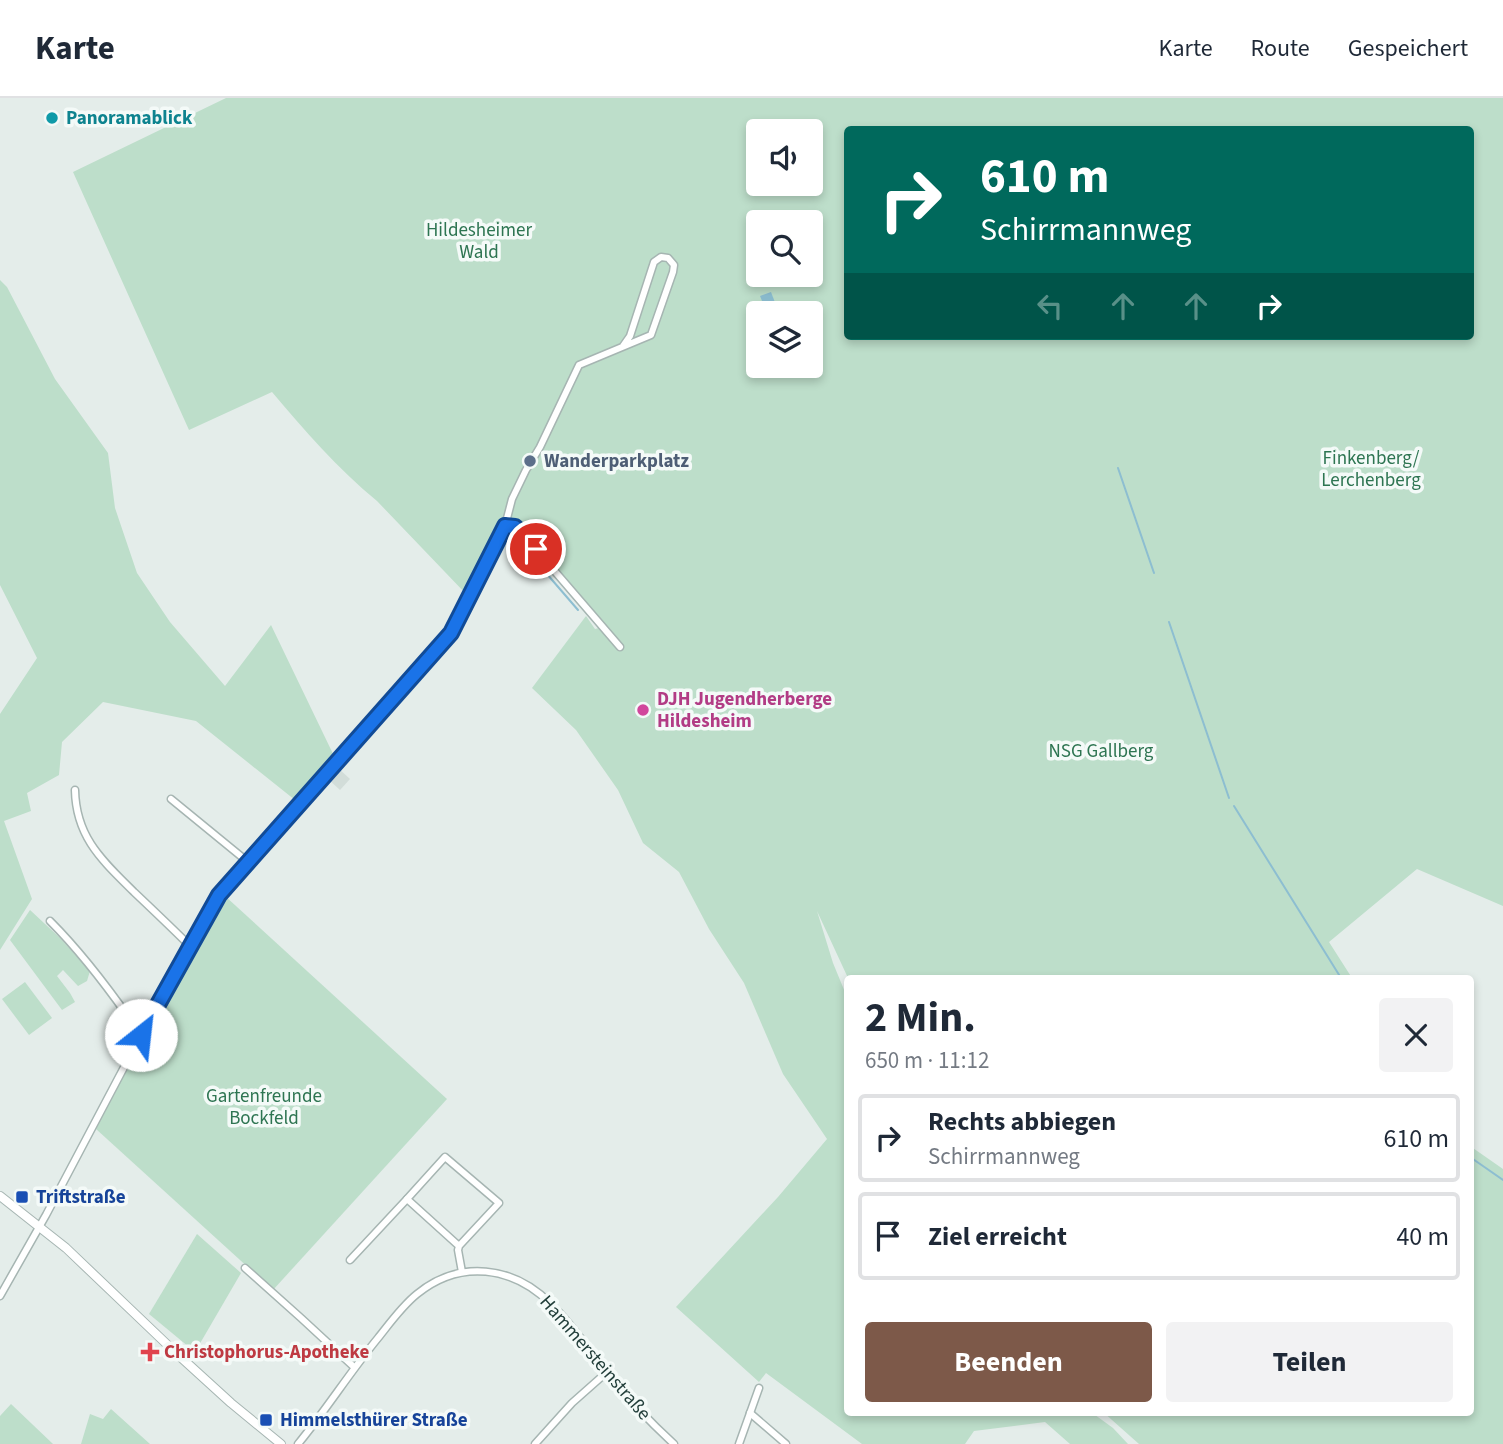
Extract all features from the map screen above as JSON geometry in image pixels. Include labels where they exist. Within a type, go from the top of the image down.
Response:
[{"type":"street","points":[[0,1296],[219,895],[451,633],[505,526],[512,499],[579,365],[651,335],[673,272],[674,265],[668,258],[661,257],[654,262],[630,336],[623,346]]},
{"type":"street","points":[[505,526],[515,527],[521,532],[620,646]]},
{"type":"street","points":[[75,790],[76,807],[82,827],[103,862],[190,946]]},
{"type":"street","points":[[171,799],[248,862]]},
{"type":"street","points":[[50,921],[97,973],[141,1035]]},
{"type":"street","points":[[350,1260],[445,1157],[499,1203],[459,1246],[462,1272]]},
{"type":"street","points":[[0,1196],[40,1226],[88,1268],[231,1403],[281,1444]]},
{"type":"street","points":[[407,1199],[459,1246]]},
{"type":"street","points":[[245,1268],[354,1367]]},
{"type":"street","name":"Hammersteinstraße","points":[[298,1444],[354,1367],[416,1295],[441,1280],[462,1272],[478,1271],[496,1272],[533,1289],[562,1315],[633,1404],[674,1444]]},
{"type":"street","points":[[534,1444],[572,1403],[607,1372]]},
{"type":"street","points":[[739,1444],[760,1388]]},
{"type":"street","points":[[750,1413],[786,1444]]},
{"type":"shaded area","points":[[338,768],[350,779],[340,790],[328,779]]},
{"type":"green space","points":[[226,98],[1503,98],[1503,906],[1417,869],[1329,942],[1350,975],[847,975],[817,911],[844,990],[844,1416],[1096,1416],[1128,1444],[1070,1444],[1045,1422],[974,1431],[965,1444],[862,1444],[766,1373],[759,1382],[676,1307],[778,1197],[827,1139],[783,1074],[744,983],[709,929],[679,872],[643,843],[618,790],[576,730],[532,688],[586,616],[595,629],[607,626],[514,521],[503,521],[467,595],[377,501],[322,449],[272,392],[189,430],[73,172]]},
{"type":"green space","points":[[0,280],[7,287],[55,379],[108,453],[115,508],[137,573],[170,622],[225,686],[271,625],[335,758],[295,800],[196,721],[103,702],[62,742],[59,775],[27,793],[31,811],[4,821],[32,899],[0,950],[0,714],[37,658],[0,585]]},
{"type":"green space","name":"Gartenfreunde Bockfeld","points":[[225,896],[447,1099],[273,1290],[96,1129],[192,946]]},
{"type":"green space","points":[[30,910],[90,971],[87,981],[78,986],[63,970],[57,976],[75,1002],[62,1010],[10,940]]},
{"type":"green space","points":[[25,982],[52,1018],[29,1035],[2,999]]},
{"type":"green space","points":[[1474,1149],[1503,1169],[1503,1444],[1139,1444],[1108,1416],[1474,1416]]},
{"type":"green space","points":[[197,1234],[241,1273],[195,1352],[149,1314]]},
{"type":"green space","points":[[11,1404],[53,1444],[0,1444],[0,1416]]},
{"type":"green space","points":[[111,1409],[150,1444],[81,1444],[90,1414],[103,1419]]},
{"type":"water","points":[[771,292],[774,301],[762,301],[760,296]]},
{"type":"waterway","points":[[1118,468],[1154,573]]},
{"type":"waterway","points":[[515,537],[578,610]]},
{"type":"waterway","points":[[482,583],[502,542],[507,538]]},
{"type":"waterway","points":[[1169,622],[1229,798]]},
{"type":"waterway","points":[[1234,806],[1339,975]]},
{"type":"waterway","points":[[1474,1160],[1503,1180]]},
{"type":"place","name":"Panoramablick","points":[[52,118]]},
{"type":"place","name":"Wanderparkplatz","points":[[530,461]]},
{"type":"place","name":"DJH Jugendherberge Hildesheim","points":[[643,710]]},
{"type":"place","name":"Triftstraße","points":[[22,1197]]},
{"type":"place","name":"Christophorus-Apotheke","points":[[150,1352]]},
{"type":"place","name":"Himmelsthürer Straße","points":[[266,1420]]},
{"type":"route","points":[[141,1035],[219,895],[451,633],[505,526],[515,527],[536,549]]},
{"type":"park label","name":"Hildesheimer Wald","points":[[479,241]]},
{"type":"park label","name":"Finkenberg/ Lerchenberg","points":[[1371,469]]},
{"type":"park label","name":"NSG Gallberg","points":[[1101,751]]}]
